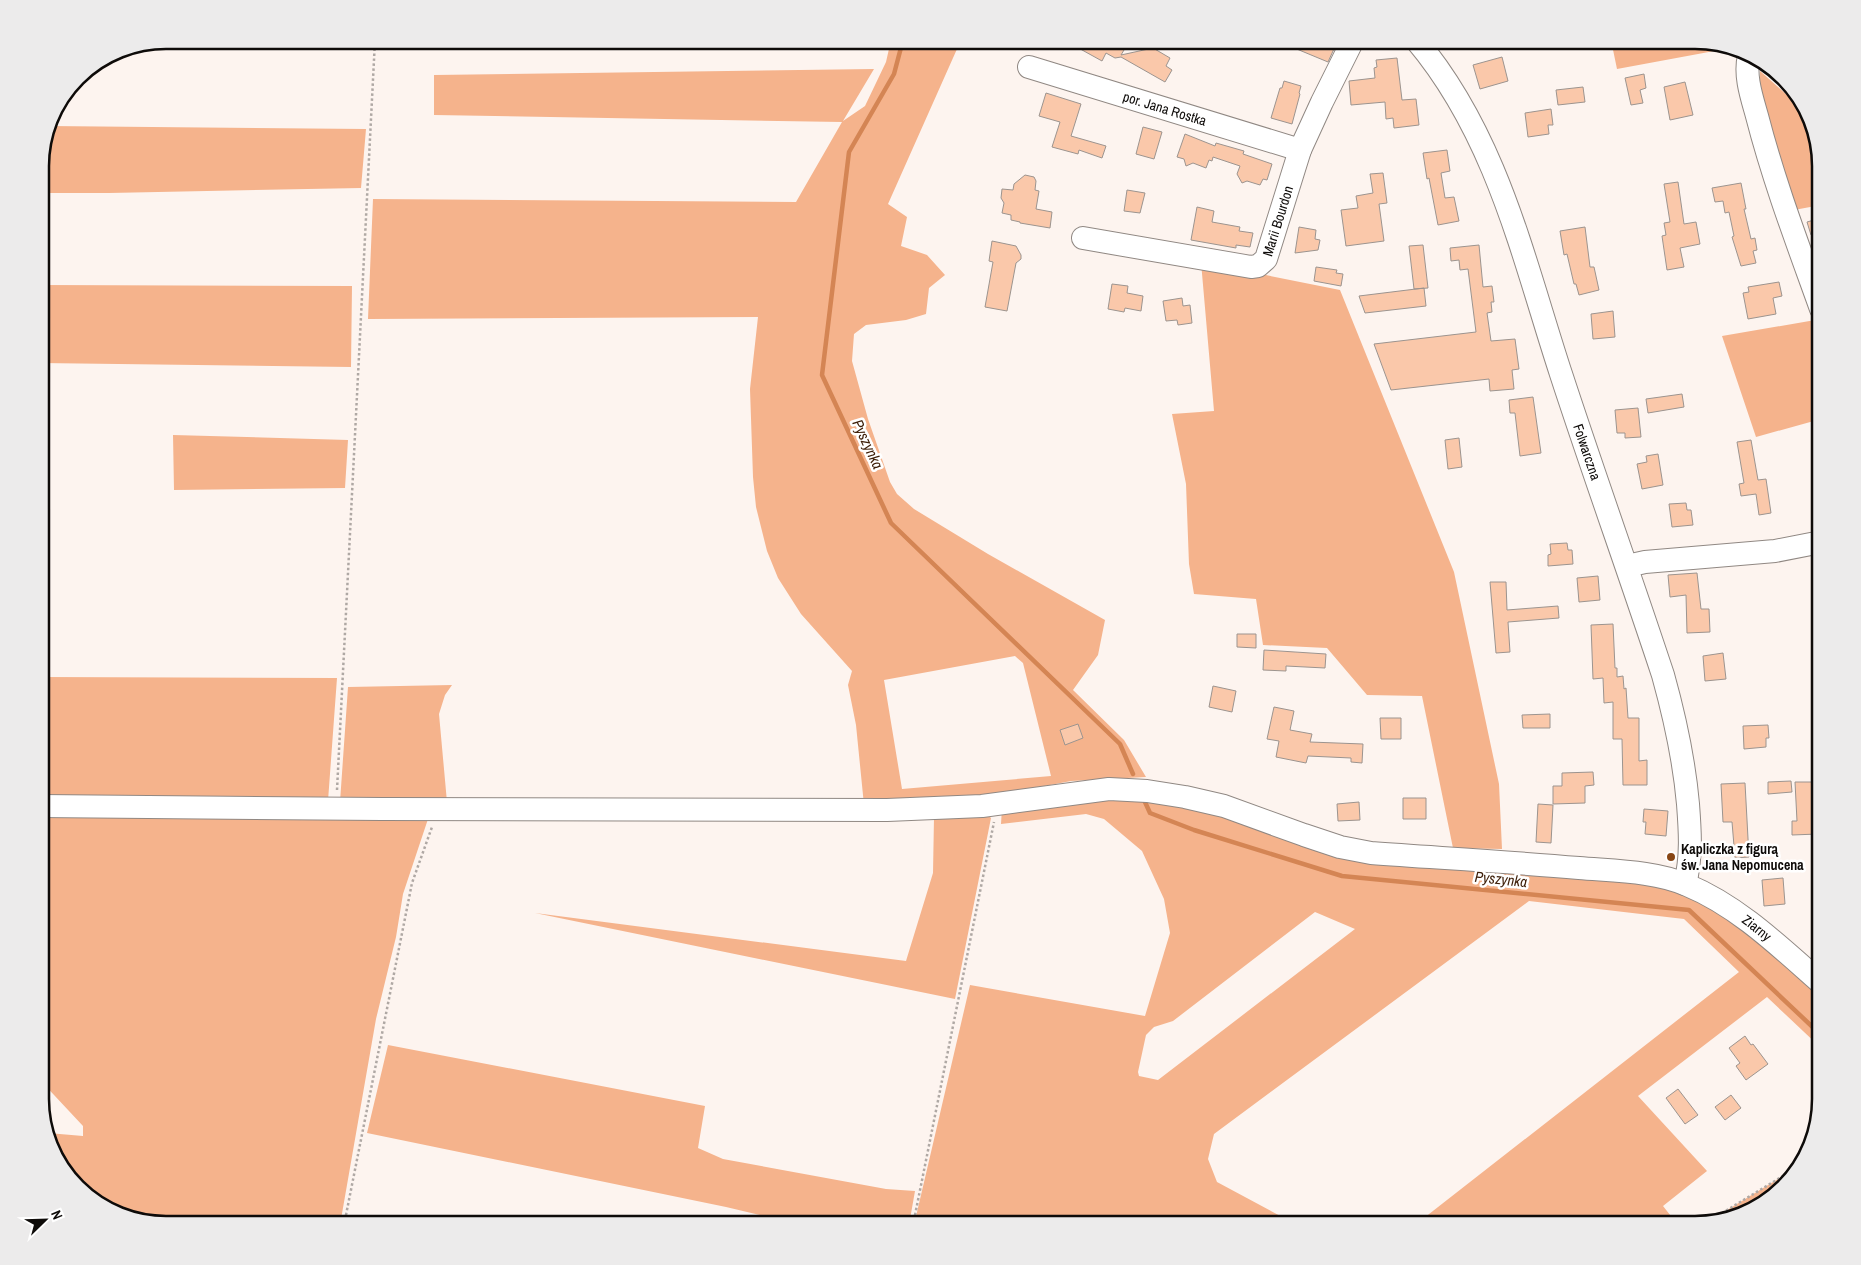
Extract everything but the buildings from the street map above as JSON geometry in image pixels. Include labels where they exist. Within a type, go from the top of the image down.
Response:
[{"type":"street","name":"Marii Bourdon","points":[[1083,238],[1251,267],[1258,266],[1266,259],[1300,150],[1349,49]]},
{"type":"street","name":"Folwarczna","points":[[1423,49],[1450,84],[1480,138],[1498,180],[1561,375],[1663,676],[1683,757],[1690,829],[1689,868],[1685,884]]},
{"type":"street","points":[[1752,64],[1748,70],[1752,97],[1769,162],[1812,284]]},
{"type":"street","name":"por. Jana Rostka","points":[[1029,67],[1300,150]]},
{"type":"street","points":[[1627,566],[1645,562],[1775,551],[1812,544]]},
{"type":"street","name":"Ziarny","points":[[49,806],[336,809],[887,810],[996,804],[1109,789],[1147,791],[1224,806],[1340,847],[1370,853],[1618,871],[1660,877],[1685,884],[1708,894],[1746,920],[1812,975]]},
{"type":"path","points":[[336,809],[375,49]]},
{"type":"path","points":[[915,1216],[992,839],[996,804]]},
{"type":"path","points":[[346,1216],[412,882],[439,809]]},
{"type":"path","points":[[1724,1212],[1783,1176]]},
{"type":"shaded area","points":[[889,49],[957,49],[888,204],[907,217],[901,246],[927,255],[945,275],[929,288],[926,314],[906,320],[866,325],[854,334],[852,361],[868,419],[890,482],[897,494],[914,509],[988,554],[1105,620],[1098,655],[1073,690],[1124,740],[1146,777],[1071,781],[1003,794],[864,805],[856,725],[848,685],[852,671],[801,614],[778,578],[767,551],[756,507],[750,389],[758,317],[368,319],[373,199],[796,202],[842,122],[434,115],[434,75],[874,69],[843,121],[865,106],[886,62]],"holes":[[[1015,656],[1023,663],[1051,776],[902,789],[884,680]]]},
{"type":"shaded area","points":[[1613,49],[1716,51],[1617,69]]},
{"type":"shaded area","points":[[1760,71],[1792,99],[1797,107],[1808,135],[1811,150],[1812,207],[1794,210],[1760,94]]},
{"type":"shaded area","points":[[56,126],[366,129],[361,188],[49,193],[49,158]]},
{"type":"shaded area","points":[[1201,262],[1340,290],[1454,572],[1499,784],[1502,849],[1453,848],[1422,696],[1367,695],[1327,648],[1263,645],[1256,599],[1194,594],[1189,564],[1186,484],[1172,414],[1214,411]]},
{"type":"shaded area","points":[[49,285],[352,286],[351,367],[49,363]]},
{"type":"shaded area","points":[[1812,321],[1812,421],[1756,437],[1722,336]]},
{"type":"shaded area","points":[[173,435],[348,440],[345,488],[174,490]]},
{"type":"shaded area","points":[[49,677],[337,678],[328,801],[49,798]]},
{"type":"shaded area","points":[[452,685],[445,695],[439,714],[447,802],[340,802],[348,687]]},
{"type":"shaded area","points":[[1106,798],[1173,803],[1232,819],[1305,846],[1648,883],[1699,901],[1745,929],[1812,988],[1812,1040],[1767,997],[1638,1096],[1707,1171],[1663,1206],[1671,1216],[1427,1216],[1739,972],[1684,919],[1529,901],[1214,1134],[1208,1159],[1217,1182],[1280,1216],[916,1216],[970,985],[1145,1016],[1170,933],[1164,899],[1142,851],[1104,819],[1086,814],[1001,824],[1002,808]],"holes":[[[1315,912],[1355,929],[1158,1080],[1139,1076],[1138,1072],[1146,1035],[1154,1027],[1173,1021]]]},
{"type":"shaded area","points":[[986,813],[991,818],[955,999],[535,913],[906,961],[933,873],[934,817]]},
{"type":"shaded area","points":[[49,814],[429,816],[403,894],[396,937],[376,1019],[342,1216],[166,1216],[143,1214],[128,1210],[94,1192],[73,1171],[64,1158],[54,1134],[83,1136],[83,1126],[49,1090]]},
{"type":"shaded area","points":[[388,1045],[705,1106],[698,1148],[723,1159],[886,1189],[915,1191],[911,1216],[764,1216],[367,1133]]},
{"type":"shaded area","points":[[1783,1176],[1767,1192],[1754,1201],[1723,1213]]},
{"type":"waterway","name":"Pyszynka","points":[[901,49],[894,74],[849,152],[822,375],[891,523],[1120,744],[1133,774]]},
{"type":"waterway","name":"Pyszynka","points":[[1145,802],[1150,813],[1194,830],[1342,876],[1689,910],[1812,1026]]},
{"type":"place","name":"Kapliczka z figurą św. Jana Nepomucena","points":[[1671,857]]}]
